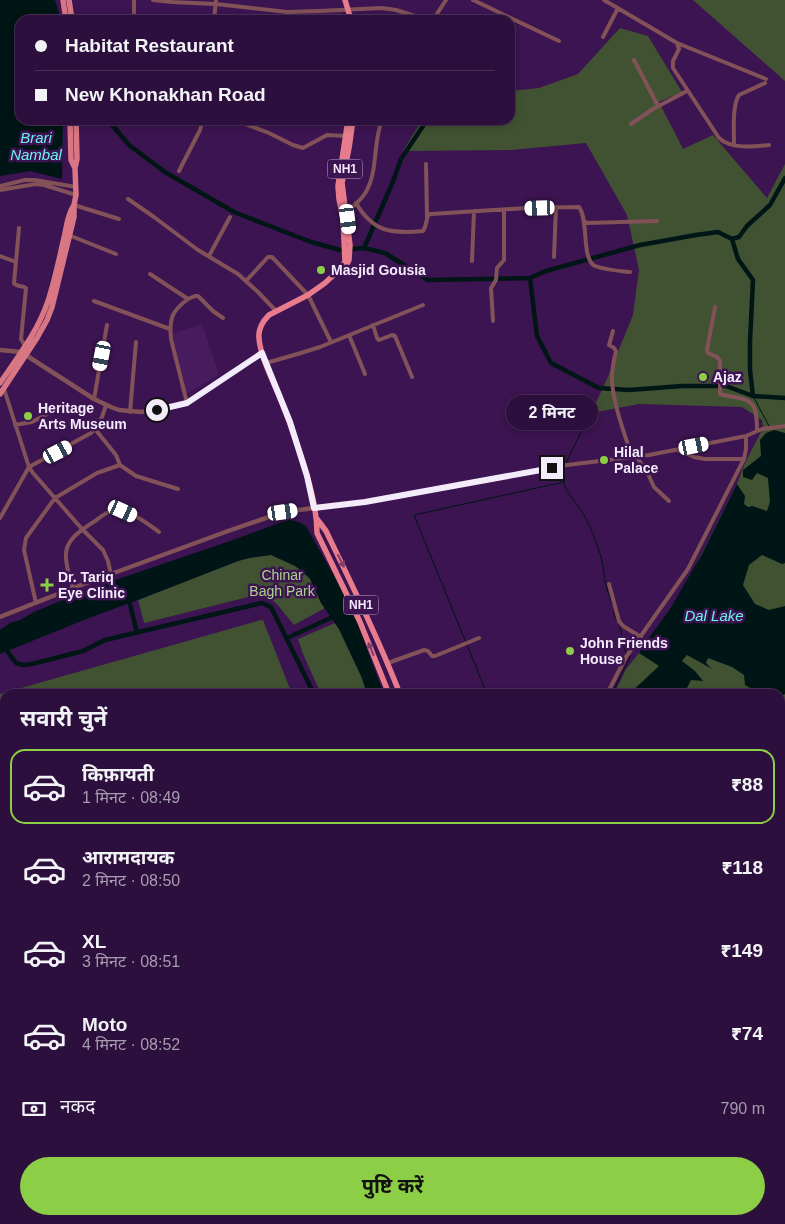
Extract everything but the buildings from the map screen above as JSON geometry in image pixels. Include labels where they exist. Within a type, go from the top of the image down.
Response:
[{"type":"highway","points":[[345,0],[350,15]]},
{"type":"highway","name":"NH1","points":[[345,216],[339,198],[338,186],[347,125]]},
{"type":"highway","name":"NH1","points":[[352,125],[342,183],[350,245],[347,261],[342,272],[332,280],[265,319],[258,337],[262,353],[290,422],[307,476],[317,519],[317,534],[360,622],[387,689]]},
{"type":"highway","name":"NH1","points":[[317,519],[326,531],[388,663],[398,689]]},
{"type":"main road","points":[[63,0],[70,11]]},
{"type":"main road","points":[[69,0],[71,15]]},
{"type":"main road","points":[[68,15],[70,11]]},
{"type":"main road","points":[[1,389],[24,353],[37,338],[50,313],[71,236],[76,195],[75,168],[77,163],[71,125]]},
{"type":"main road","points":[[74,153],[76,125]]},
{"type":"main road","points":[[24,353],[25,346],[39,323],[48,302],[65,236],[68,216],[74,205]]},
{"type":"street","points":[[134,0],[134,15]]},
{"type":"street","points":[[153,0],[216,2],[287,12],[382,8],[412,15]]},
{"type":"street","points":[[436,15],[446,0]]},
{"type":"street","points":[[472,0],[505,15]]},
{"type":"street","points":[[604,0],[676,43],[765,81],[737,98],[735,105],[734,144]]},
{"type":"street","points":[[215,15],[216,2]]},
{"type":"street","points":[[603,37],[618,8]]},
{"type":"street","points":[[515,20],[559,40]]},
{"type":"street","points":[[676,43],[679,48],[673,61],[673,68],[719,138],[734,144],[749,146],[768,145]]},
{"type":"street","points":[[634,60],[658,106]]},
{"type":"street","points":[[631,124],[658,106],[687,91]]},
{"type":"street","points":[[179,171],[202,125]]},
{"type":"street","points":[[248,125],[303,148],[327,135],[346,136]]},
{"type":"street","points":[[345,216],[367,190],[380,125]]},
{"type":"street","points":[[356,203],[370,222],[385,230],[423,231],[427,217],[426,164]]},
{"type":"street","points":[[0,186],[35,180],[76,188]]},
{"type":"street","points":[[0,190],[36,184],[76,195]]},
{"type":"street","points":[[128,199],[198,250],[246,281],[276,311]]},
{"type":"street","points":[[74,205],[119,219]]},
{"type":"street","points":[[554,257],[556,207]]},
{"type":"street","points":[[427,217],[431,214],[474,211],[579,207],[584,220],[589,259],[592,263],[598,267],[630,272]]},
{"type":"street","points":[[493,321],[491,290],[496,280],[497,268],[504,260],[504,210]]},
{"type":"street","points":[[472,261],[474,211]]},
{"type":"street","points":[[209,256],[230,217]]},
{"type":"street","points":[[584,220],[587,223],[657,221]]},
{"type":"street","points":[[19,228],[14,284],[26,288],[21,339],[25,346]]},
{"type":"street","points":[[71,236],[116,254]]},
{"type":"street","points":[[0,256],[16,262]]},
{"type":"street","points":[[246,281],[268,257],[272,257],[308,295],[331,342]]},
{"type":"street","points":[[150,274],[188,299]]},
{"type":"street","points":[[187,403],[171,339],[170,329],[174,312],[177,307],[188,299],[198,296],[223,318]]},
{"type":"street","points":[[94,301],[170,329]]},
{"type":"street","points":[[266,363],[331,342],[423,305]]},
{"type":"street","points":[[715,307],[707,350],[708,353],[720,359],[719,393],[742,399],[752,404],[755,410],[757,431]]},
{"type":"street","points":[[94,399],[107,325]]},
{"type":"street","points":[[373,325],[379,340],[392,335],[396,336],[412,377]]},
{"type":"street","points":[[613,331],[609,344],[609,346],[616,350],[612,385],[617,411],[632,458]]},
{"type":"street","points":[[349,335],[365,374]]},
{"type":"street","points":[[130,412],[136,342]]},
{"type":"street","points":[[0,350],[24,353],[94,399],[119,410],[130,412],[157,410],[187,403],[262,353]]},
{"type":"street","points":[[1,389],[16,425],[29,467],[103,550],[111,575]]},
{"type":"street","points":[[0,518],[29,467],[87,436],[100,422],[106,405]]},
{"type":"street","points":[[16,425],[32,422],[51,412]]},
{"type":"street","points":[[0,617],[73,588],[283,512],[365,502],[567,465],[632,458],[746,436],[762,428],[785,426]]},
{"type":"street","points":[[95,429],[116,455],[120,465],[136,476],[178,489]]},
{"type":"street","points":[[610,689],[630,651],[688,568],[744,459],[746,436]]},
{"type":"street","points":[[676,450],[705,459],[744,459]]},
{"type":"street","points":[[637,457],[654,487],[669,501]]},
{"type":"street","points":[[36,603],[24,550],[31,531],[55,498],[98,473],[120,465]]},
{"type":"street","points":[[73,588],[66,564],[66,551],[67,545],[82,528],[109,512],[118,510],[140,519],[160,532]]},
{"type":"street","points":[[609,584],[620,621],[623,626],[640,638]]},
{"type":"street","points":[[388,663],[424,650],[435,656],[479,638]]},
{"type":"shaded area","points":[[343,12],[342,15],[294,14]]},
{"type":"shaded area","points":[[202,324],[219,375],[186,394],[172,334]]},
{"type":"green space","points":[[693,0],[785,0],[785,81]]},
{"type":"green space","points":[[620,28],[648,36],[682,92],[659,102],[683,149],[713,135],[767,198],[785,164],[785,689],[616,689],[626,669],[671,614],[737,484],[744,465],[763,428],[762,420],[742,407],[639,404],[591,413],[633,315],[639,270],[627,215],[586,143],[511,150],[403,151],[419,125],[515,125],[515,90],[539,88],[578,74]]},
{"type":"green space","name":"Chinar Bagh Park","points":[[271,555],[293,564],[303,571],[313,583],[325,608],[294,625],[276,603],[265,597],[248,597],[144,623],[138,600],[238,561]]},
{"type":"green space","points":[[263,620],[290,689],[18,689]]},
{"type":"green space","name":"Chinar Bagh Park","points":[[335,623],[365,689],[319,689],[298,639]]},
{"type":"water","name":"Brari Nambal","points":[[0,0],[55,0],[60,15],[15,15],[15,125],[63,125],[62,179],[30,171],[0,176]]},
{"type":"water","name":"Dal Lake","points":[[774,430],[785,433],[785,563],[782,564],[762,555],[749,565],[743,585],[755,604],[769,610],[785,606],[785,689],[752,689],[745,685],[744,675],[732,667],[708,658],[706,663],[712,669],[687,655],[682,661],[695,671],[703,681],[691,680],[688,689],[634,689],[659,666],[639,653],[670,609],[702,554],[737,484],[745,496],[744,504],[748,507],[752,506],[767,511],[770,502],[768,478],[757,473],[752,480],[743,477],[743,470],[761,456],[760,440],[766,433]]},
{"type":"water","points":[[290,520],[306,526],[356,620],[382,689],[365,689],[339,629],[321,603],[310,579],[295,566],[271,555],[238,561],[0,654],[0,630],[10,623],[89,589]]},
{"type":"waterway","points":[[112,125],[129,145],[165,172],[234,212],[311,242],[340,250],[364,248],[385,253],[428,280],[530,278],[546,271],[640,245],[718,232],[732,239],[739,237],[747,226],[770,205],[785,178]]},
{"type":"waterway","points":[[364,248],[401,159],[424,125]]},
{"type":"waterway","points":[[732,239],[738,259],[753,280],[750,341],[750,370],[753,396]]},
{"type":"waterway","points":[[530,278],[537,336],[551,363],[599,388],[629,390],[682,386],[726,386],[753,396],[785,398]]},
{"type":"waterway","points":[[753,396],[769,426]]},
{"type":"waterway","points":[[566,463],[583,428]]},
{"type":"waterway","points":[[564,467],[563,475],[566,489],[582,512],[594,536],[612,604]]},
{"type":"waterway","points":[[485,689],[414,515],[564,482]]},
{"type":"waterway","points":[[129,600],[137,633]]},
{"type":"waterway","points":[[5,648],[16,663],[23,665],[32,664],[83,651],[105,640],[262,603],[271,607],[312,689]]},
{"type":"waterway","points":[[614,610],[617,620]]},
{"type":"waterway","points":[[287,638],[335,616]]},
{"type":"waterway","points":[[620,626],[626,653]]},
{"type":"waterway","points":[[614,689],[629,656]]},
{"type":"place","name":"Masjid Gousia","points":[[321,270]]},
{"type":"place","name":"Ajaz","points":[[703,377]]},
{"type":"place","name":"Heritage Arts Museum","points":[[28,416]]},
{"type":"place","name":"Hilal Palace","points":[[604,460]]},
{"type":"place","name":"Dr. Tariq Eye Clinic","points":[[47,585]]},
{"type":"place","name":"John Friends House","points":[[570,651]]},
{"type":"route","points":[[157,410],[187,403],[262,353],[290,422],[307,476],[314,508],[365,502],[552,468]]}]
